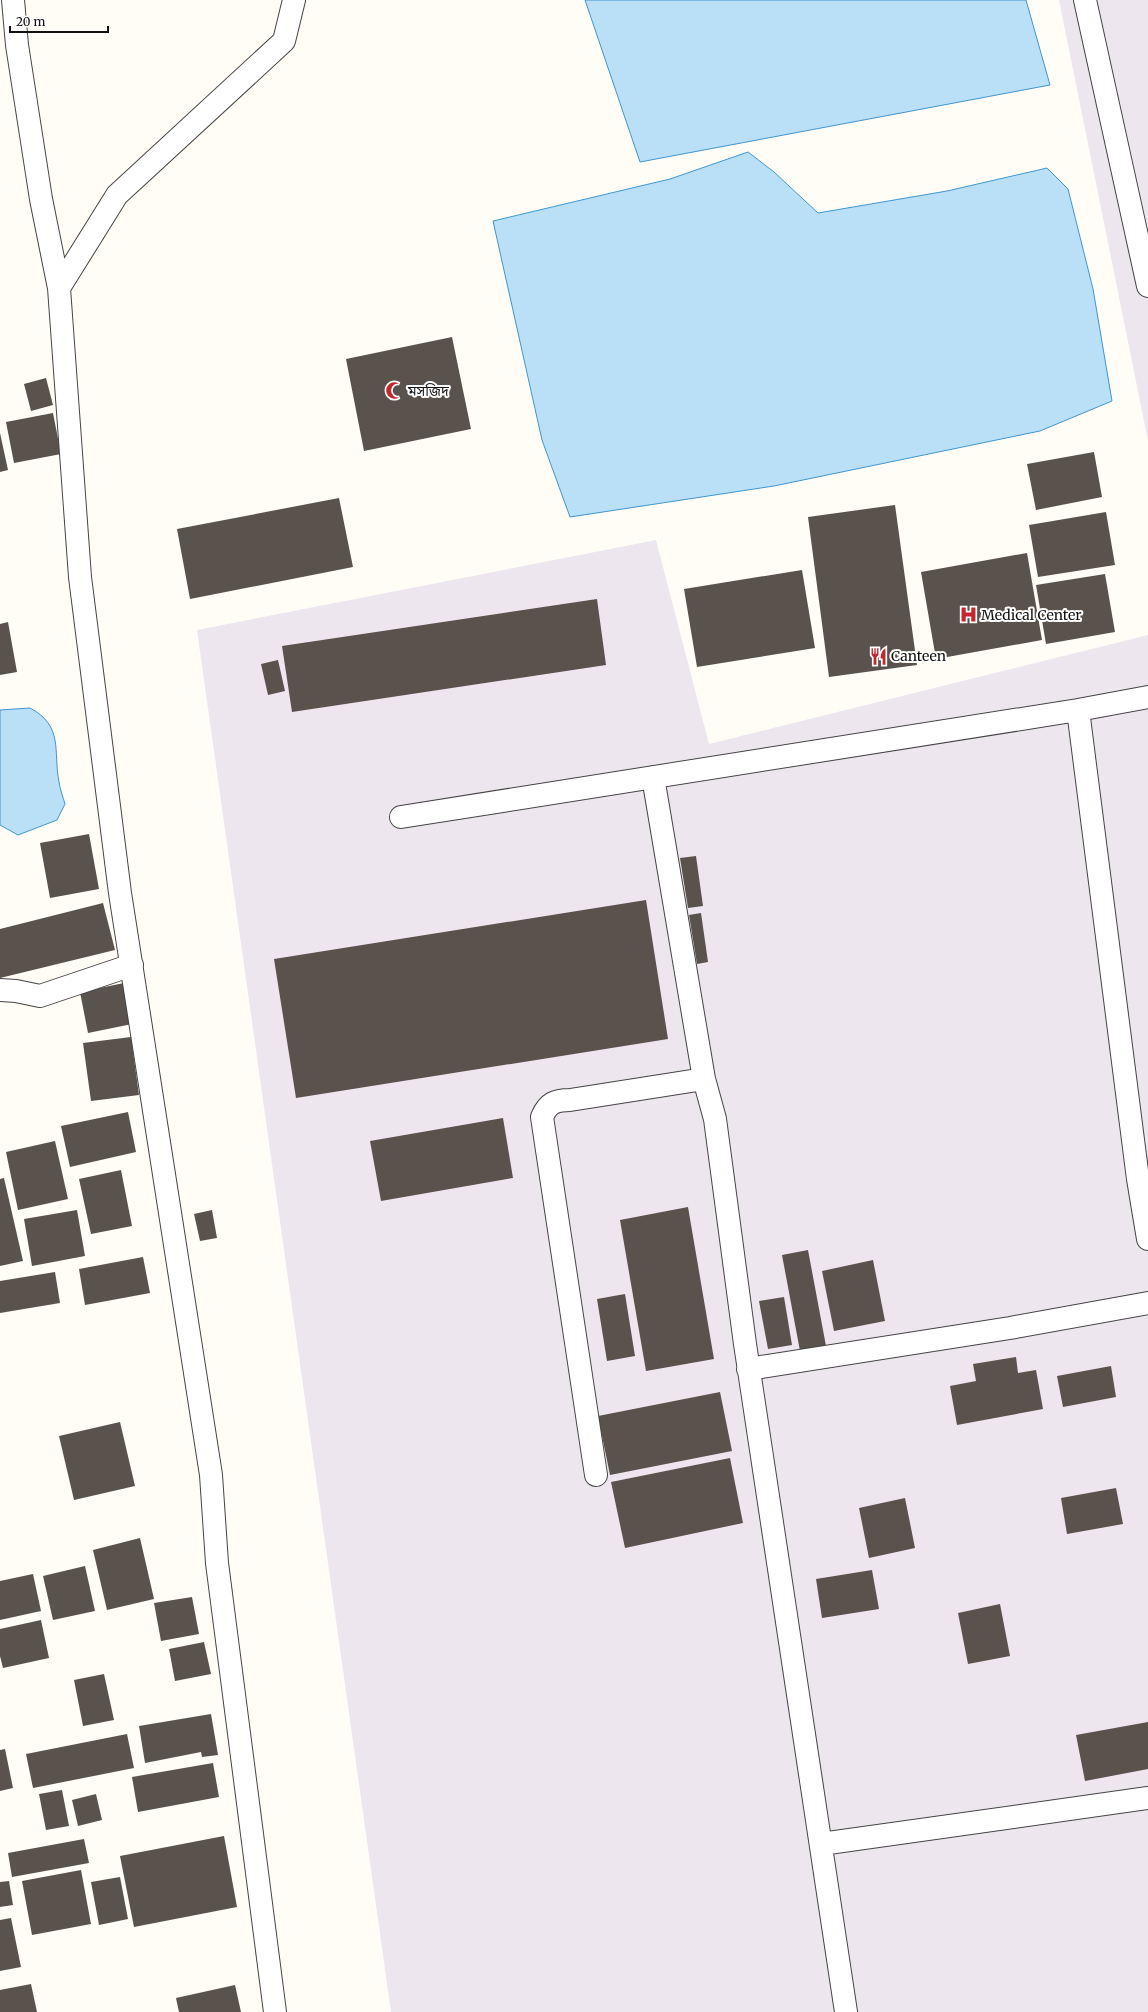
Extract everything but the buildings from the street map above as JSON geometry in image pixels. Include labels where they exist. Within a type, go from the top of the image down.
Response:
[{"type":"street","points":[[13,0],[17,45],[40,191],[59,288],[80,577],[120,893],[211,1475],[218,1563],[275,2012]]},
{"type":"street","points":[[59,288],[117,195],[284,41],[294,0]]},
{"type":"street","points":[[1085,0],[1148,286]]},
{"type":"street","points":[[401,817],[1078,710],[1148,697]]},
{"type":"street","points":[[1078,710],[1138,1179],[1148,1239]]},
{"type":"street","points":[[653,777],[704,1079],[715,1119],[748,1369],[846,2012]]},
{"type":"street","points":[[0,990],[16,991],[40,996],[132,964]]},
{"type":"street","points":[[596,1475],[542,1117],[547,1106],[556,1100],[570,1100],[704,1079]]},
{"type":"street","points":[[748,1369],[1010,1328],[1148,1304]]},
{"type":"street","points":[[821,1844],[1148,1798]]},
{"type":"shaded area","points":[[1059,0],[1148,0],[1148,441]]},
{"type":"shaded area","points":[[656,540],[709,744],[1148,635],[1148,2012],[391,2012],[197,630]]},
{"type":"water","points":[[585,0],[1026,0],[1050,85],[640,162]]},
{"type":"water","points":[[748,152],[774,172],[818,213],[947,191],[1047,168],[1068,189],[1093,289],[1112,401],[1040,431],[774,486],[570,517],[542,440],[493,221],[670,179]]},
{"type":"water","points":[[30,708],[41,715],[53,731],[57,771],[65,804],[57,820],[18,835],[0,825],[0,710]]},
{"type":"place","name":"মসজিদ","points":[[395,391]]},
{"type":"place","name":"Medical Center","points":[[968,615]]},
{"type":"place","name":"Canteen","points":[[878,656]]}]
